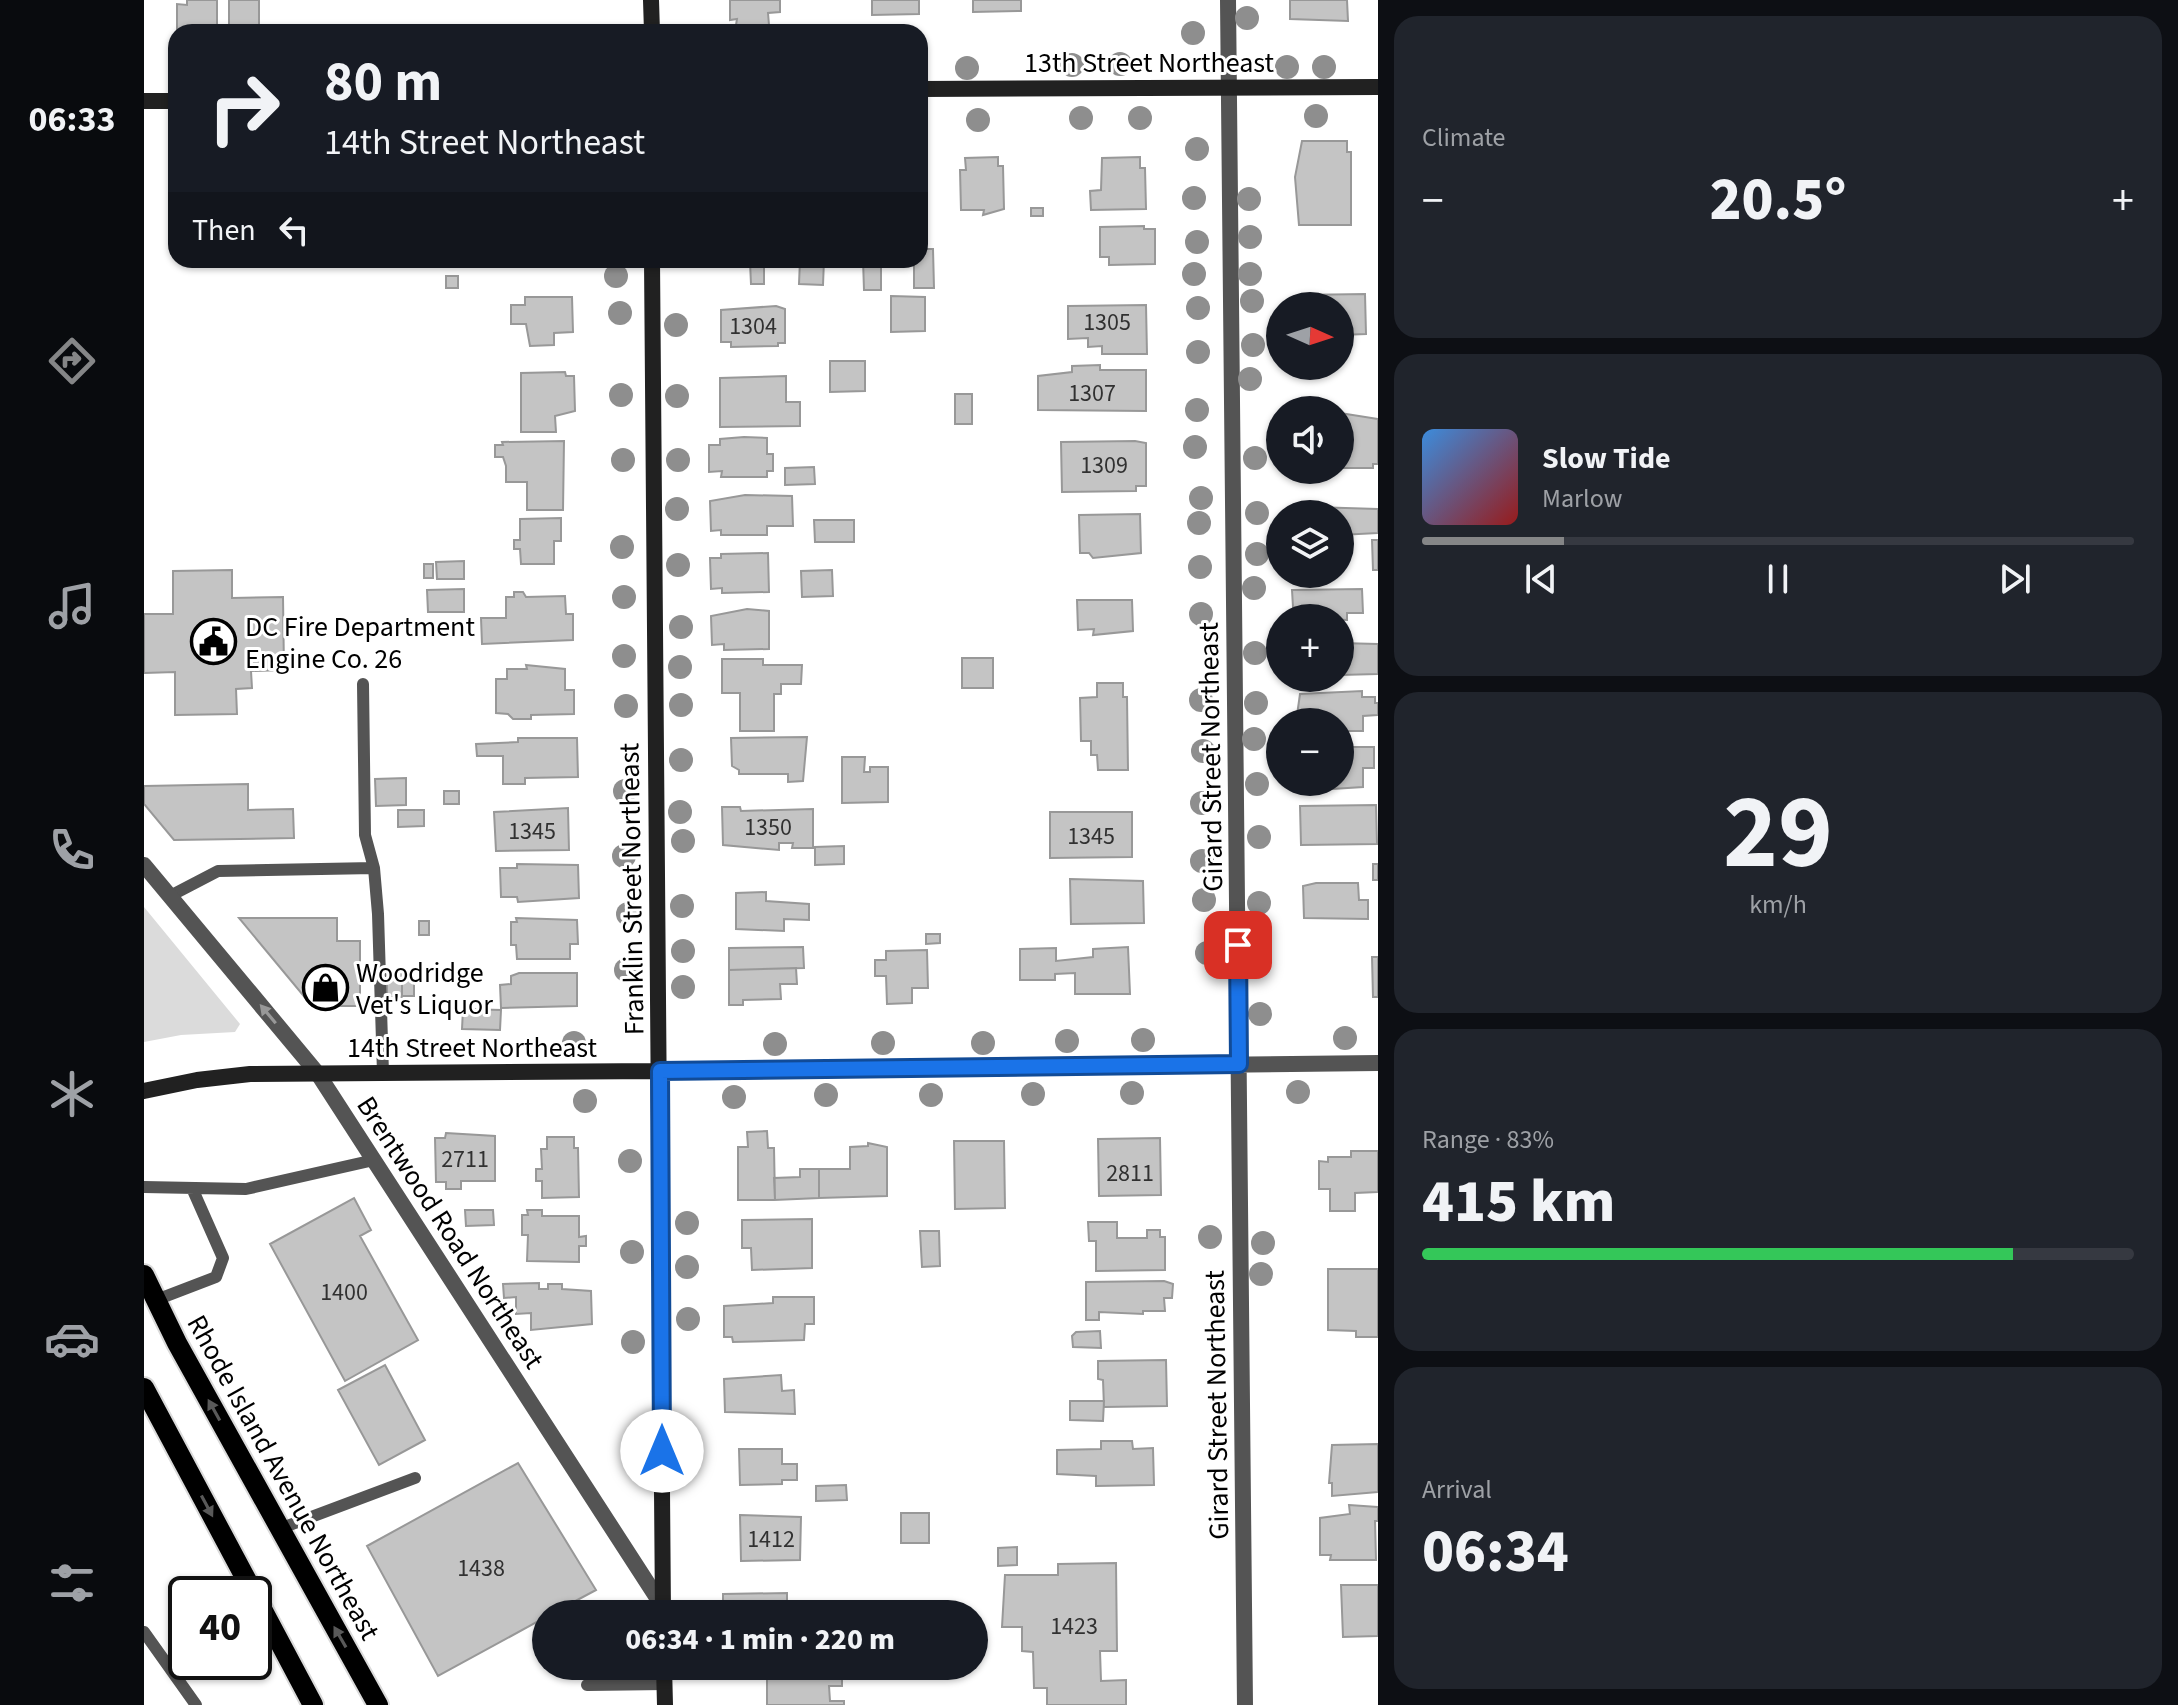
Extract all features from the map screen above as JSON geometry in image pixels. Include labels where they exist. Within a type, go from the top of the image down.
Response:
[{"type":"main road","name":"Rhode Island Avenue Northeast","points":[[144,1275],[279,1529],[378,1705]]},
{"type":"main road","points":[[144,1388],[244,1576]]},
{"type":"main road","points":[[272,1629],[311,1704]]},
{"type":"street","points":[[651,0],[652,24]]},
{"type":"street","name":"Girard Street Northeast","points":[[1228,0],[1245,1705]]},
{"type":"street","name":"13th Street Northeast","points":[[928,89],[1378,87]]},
{"type":"street","points":[[144,101],[168,101]]},
{"type":"street","name":"Franklin Street Northeast","points":[[652,268],[663,1600]]},
{"type":"street","name":"Brentwood Road Northeast","points":[[144,865],[318,1074],[657,1600]]},
{"type":"street","name":"14th Street Northeast","points":[[144,1091],[224,1076],[1378,1063]]},
{"type":"street","points":[[665,1680],[665,1705]]},
{"type":"lane","points":[[363,684],[365,835],[374,868],[383,1073]]},
{"type":"lane","points":[[170,896],[218,871],[374,868]]},
{"type":"lane","points":[[144,1187],[246,1189],[374,1160]]},
{"type":"lane","points":[[156,1300],[216,1277],[223,1258],[192,1188]]},
{"type":"lane","points":[[279,1529],[415,1478]]},
{"type":"lane","points":[[144,1632],[196,1705]]},
{"type":"lane","points":[[587,1685],[665,1684]]},
{"type":"shaded area","points":[[144,907],[240,1024],[235,1032],[181,1035],[144,1042]]},
{"type":"building","points":[[187,0],[217,0],[217,24],[177,24],[177,4],[187,5]]},
{"type":"building","points":[[229,0],[259,0],[259,24],[229,24]]},
{"type":"building","points":[[730,0],[780,0],[780,12],[768,13],[769,24],[736,24],[737,19],[730,20]]},
{"type":"building","points":[[872,0],[919,0],[919,14],[872,15]]},
{"type":"building","points":[[973,0],[1021,0],[1021,11],[973,12]]},
{"type":"building","points":[[1290,0],[1347,0],[1348,21],[1290,19]]},
{"type":"building","points":[[1302,141],[1347,141],[1347,152],[1351,152],[1351,225],[1299,225],[1295,177]]},
{"type":"building","points":[[998,157],[998,166],[1003,166],[1004,209],[983,215],[984,210],[961,210],[960,170],[966,170],[965,158]]},
{"type":"building","points":[[1140,157],[1140,168],[1145,168],[1146,209],[1091,210],[1090,191],[1101,190],[1102,158]]},
{"type":"building","points":[[1031,208],[1043,208],[1043,216],[1031,216]]},
{"type":"building","points":[[1144,226],[1144,229],[1155,229],[1155,264],[1109,265],[1109,257],[1100,257],[1100,227]]},
{"type":"building","points":[[928,249],[933,249],[934,288],[914,288],[914,268],[928,268]]},
{"type":"building","points":[[750,268],[764,268],[764,284],[751,284]]},
{"type":"building","points":[[800,268],[824,268],[823,285],[799,284]]},
{"type":"building","points":[[863,268],[881,268],[881,290],[864,290]]},
{"type":"building","points":[[446,276],[458,276],[458,288],[446,288]]},
{"type":"building","points":[[1354,294],[1365,294],[1366,334],[1354,334]]},
{"type":"building","points":[[891,296],[925,297],[925,331],[891,332]]},
{"type":"building","points":[[525,297],[572,297],[573,332],[554,333],[554,345],[530,346],[526,324],[511,324],[511,305],[525,305]]},
{"type":"building","points":[[1146,305],[1147,354],[1102,354],[1102,346],[1088,347],[1088,338],[1068,339],[1068,306]]},
{"type":"building","points":[[776,306],[785,309],[785,343],[778,343],[778,346],[731,347],[731,342],[721,342],[721,310]]},
{"type":"building","points":[[830,361],[865,361],[865,391],[830,392]]},
{"type":"building","points":[[1100,365],[1100,370],[1146,370],[1146,411],[1038,410],[1038,376],[1072,372],[1072,366]]},
{"type":"building","points":[[565,372],[566,376],[574,376],[575,411],[555,416],[556,432],[521,432],[521,373]]},
{"type":"building","points":[[786,376],[786,402],[800,402],[800,426],[720,427],[720,378]]},
{"type":"building","points":[[955,394],[972,394],[972,424],[955,424]]},
{"type":"building","points":[[1354,415],[1378,419],[1378,464],[1373,464],[1373,468],[1354,468]]},
{"type":"building","points":[[767,438],[767,454],[773,454],[773,471],[767,471],[767,477],[721,477],[722,471],[709,472],[709,445],[720,445],[720,439]]},
{"type":"building","points":[[564,441],[563,510],[527,510],[527,482],[506,482],[506,466],[503,457],[495,457],[495,445],[503,445],[502,442]]},
{"type":"building","points":[[1061,442],[1146,443],[1146,486],[1136,486],[1136,491],[1062,492]]},
{"type":"building","points":[[814,467],[815,484],[785,485],[785,468]]},
{"type":"building","points":[[745,495],[792,496],[793,526],[767,526],[767,535],[721,535],[721,530],[711,531],[710,501]]},
{"type":"building","points":[[1354,508],[1378,509],[1378,533],[1354,534]]},
{"type":"building","points":[[1140,514],[1141,553],[1093,558],[1089,553],[1080,553],[1079,515]]},
{"type":"building","points":[[561,518],[561,541],[554,541],[554,564],[521,564],[520,549],[514,549],[514,540],[520,540],[520,519]]},
{"type":"building","points":[[814,520],[854,520],[854,542],[815,542]]},
{"type":"building","points":[[1372,540],[1378,540],[1378,570],[1373,570]]},
{"type":"building","points":[[768,553],[769,592],[722,593],[722,588],[711,589],[710,558],[721,558],[721,554]]},
{"type":"building","points":[[464,561],[464,579],[437,579],[436,562]]},
{"type":"building","points":[[424,564],[433,564],[433,578],[424,578]]},
{"type":"building","name":"DC Fire Department Engine Co. 26","points":[[232,570],[232,598],[283,597],[284,670],[251,671],[252,688],[236,689],[237,714],[175,715],[175,672],[144,673],[144,614],[173,614],[173,571]]},
{"type":"building","points":[[832,570],[833,596],[802,597],[801,571]]},
{"type":"building","points":[[464,589],[464,612],[428,612],[427,590]]},
{"type":"building","points":[[1362,589],[1363,613],[1354,613],[1354,604],[1293,604],[1292,590]]},
{"type":"building","points":[[514,592],[523,592],[526,597],[565,596],[566,614],[573,614],[573,640],[482,644],[481,618],[506,618],[506,597],[514,597]]},
{"type":"building","points":[[1077,600],[1132,600],[1133,631],[1093,635],[1094,629],[1078,630]]},
{"type":"building","points":[[747,609],[769,611],[769,649],[724,650],[724,644],[712,645],[711,616]]},
{"type":"building","points":[[1354,643],[1378,644],[1378,674],[1354,675]]},
{"type":"building","points":[[962,658],[993,658],[993,688],[962,688]]},
{"type":"building","points":[[722,659],[763,659],[763,665],[802,665],[801,684],[781,684],[781,694],[774,694],[774,731],[740,731],[740,693],[722,693]]},
{"type":"building","points":[[526,665],[565,669],[565,690],[574,690],[574,714],[531,715],[531,719],[513,719],[508,714],[496,713],[496,679],[507,679],[507,669],[527,669]]},
{"type":"building","points":[[1097,683],[1123,683],[1123,697],[1127,697],[1128,770],[1098,770],[1097,755],[1091,755],[1091,741],[1081,741],[1080,698],[1097,697]]},
{"type":"building","points":[[1362,691],[1362,697],[1375,697],[1375,703],[1378,703],[1378,715],[1363,716],[1363,731],[1354,731],[1354,708],[1298,708],[1300,694]]},
{"type":"building","points":[[807,737],[803,781],[788,782],[788,774],[739,774],[739,770],[732,766],[731,738]]},
{"type":"building","points":[[518,738],[577,738],[578,777],[525,778],[525,784],[503,784],[503,756],[477,756],[476,744],[518,742]]},
{"type":"building","points":[[1354,747],[1374,747],[1374,768],[1363,768],[1363,787],[1354,788]]},
{"type":"building","points":[[842,757],[865,757],[864,772],[870,772],[870,767],[888,767],[888,802],[842,803]]},
{"type":"building","points":[[406,778],[406,805],[376,806],[375,779]]},
{"type":"building","points":[[248,784],[248,810],[293,809],[294,838],[174,840],[144,804],[144,786]]},
{"type":"building","points":[[444,791],[459,791],[459,804],[444,804]]},
{"type":"building","points":[[1376,805],[1377,844],[1301,845],[1300,806]]},
{"type":"building","points":[[722,807],[740,807],[741,811],[813,809],[813,848],[792,848],[793,843],[779,843],[779,850],[723,845]]},
{"type":"building","points":[[568,808],[569,850],[496,851],[494,812]]},
{"type":"building","points":[[398,810],[424,810],[424,826],[398,827]]},
{"type":"building","points":[[1050,812],[1132,812],[1132,857],[1050,858]]},
{"type":"building","points":[[844,846],[844,864],[815,865],[815,847]]},
{"type":"building","points":[[517,864],[578,865],[579,898],[518,902],[517,897],[501,897],[500,868],[517,868]]},
{"type":"building","points":[[1373,864],[1378,864],[1378,880],[1373,880]]},
{"type":"building","points":[[1070,879],[1143,881],[1144,923],[1071,924]]},
{"type":"building","points":[[1358,883],[1359,900],[1368,900],[1368,919],[1304,918],[1303,886]]},
{"type":"building","points":[[766,892],[766,901],[809,904],[809,920],[784,919],[784,931],[736,929],[736,893]]},
{"type":"building","points":[[239,918],[337,918],[337,941],[360,941],[360,1006],[312,1006]]},
{"type":"building","points":[[516,918],[577,920],[578,944],[570,944],[570,959],[517,959],[516,945],[511,945],[511,922],[517,922]]},
{"type":"building","points":[[419,921],[429,921],[429,935],[419,935]]},
{"type":"building","points":[[926,934],[940,934],[940,943],[926,944]]},
{"type":"building","points":[[803,947],[804,968],[729,970],[729,948]]},
{"type":"building","points":[[1128,947],[1130,994],[1075,994],[1075,973],[1055,974],[1055,980],[1020,980],[1020,949],[1056,948],[1056,961],[1093,957],[1093,949]]},
{"type":"building","points":[[927,950],[928,988],[912,988],[912,1003],[887,1004],[886,976],[875,976],[875,960],[886,960],[886,951]]},
{"type":"building","points":[[1372,957],[1378,957],[1378,997],[1373,997]]},
{"type":"building","points":[[796,968],[797,984],[780,984],[781,999],[743,1000],[743,1005],[729,1005],[729,970]]},
{"type":"building","points":[[387,971],[402,971],[402,997],[387,997]]},
{"type":"building","points":[[402,973],[414,973],[414,996],[402,996]]},
{"type":"building","points":[[519,973],[577,973],[577,1006],[501,1008],[500,985],[511,984],[511,976]]},
{"type":"building","points":[[463,1009],[501,1010],[500,1030],[462,1029]]},
{"type":"building","points":[[767,1131],[768,1148],[774,1148],[775,1200],[738,1200],[738,1147],[748,1147],[747,1132]]},
{"type":"building","points":[[446,1133],[495,1136],[495,1181],[461,1181],[461,1189],[446,1189],[446,1182],[436,1182],[435,1138],[445,1138]]},
{"type":"building","points":[[547,1137],[574,1137],[574,1148],[578,1148],[579,1197],[542,1198],[542,1181],[536,1181],[536,1169],[542,1169],[541,1149],[547,1149]]},
{"type":"building","points":[[1160,1138],[1161,1195],[1099,1196],[1098,1139]]},
{"type":"building","points":[[954,1141],[1004,1141],[1005,1208],[955,1209]]},
{"type":"building","points":[[868,1143],[887,1147],[887,1196],[819,1198],[819,1169],[850,1169],[850,1147],[868,1146]]},
{"type":"building","points":[[1351,1151],[1378,1151],[1378,1192],[1355,1193],[1355,1211],[1330,1211],[1330,1189],[1319,1189],[1319,1161],[1328,1162],[1328,1157],[1351,1157]]},
{"type":"building","points":[[800,1169],[819,1169],[819,1198],[775,1200],[774,1178],[800,1177]]},
{"type":"building","points":[[354,1198],[371,1230],[360,1236],[418,1340],[345,1381],[270,1244]]},
{"type":"building","points":[[465,1210],[493,1210],[494,1225],[466,1226]]},
{"type":"building","points":[[527,1210],[542,1210],[542,1216],[579,1216],[579,1237],[586,1236],[586,1246],[579,1246],[579,1262],[527,1261],[528,1235],[522,1235],[522,1215],[528,1215]]},
{"type":"building","points":[[812,1219],[812,1268],[752,1270],[751,1248],[742,1248],[742,1220]]},
{"type":"building","points":[[1088,1222],[1117,1222],[1117,1238],[1147,1238],[1147,1230],[1160,1230],[1160,1237],[1165,1237],[1165,1270],[1096,1271],[1096,1241],[1089,1241]]},
{"type":"building","points":[[920,1231],[939,1231],[940,1266],[922,1267]]},
{"type":"building","points":[[1328,1269],[1378,1269],[1378,1337],[1356,1337],[1356,1331],[1328,1330]]},
{"type":"building","points":[[1164,1281],[1173,1284],[1172,1298],[1164,1298],[1165,1311],[1143,1311],[1143,1314],[1099,1312],[1099,1320],[1086,1320],[1086,1282]]},
{"type":"building","points":[[539,1283],[539,1289],[548,1289],[548,1284],[562,1284],[562,1289],[591,1291],[592,1324],[531,1330],[531,1313],[516,1314],[516,1297],[504,1298],[503,1284]]},
{"type":"building","points":[[773,1297],[814,1297],[814,1324],[805,1324],[804,1340],[733,1342],[732,1337],[724,1337],[724,1306],[773,1303]]},
{"type":"building","points":[[1100,1331],[1101,1348],[1073,1347],[1072,1336],[1076,1332]]},
{"type":"building","points":[[1166,1360],[1167,1406],[1104,1407],[1103,1380],[1098,1379],[1098,1361]]},
{"type":"building","points":[[385,1365],[425,1440],[379,1465],[338,1390]]},
{"type":"building","points":[[781,1375],[782,1391],[794,1390],[795,1414],[725,1412],[724,1379]]},
{"type":"building","points":[[1070,1401],[1104,1401],[1103,1421],[1070,1420]]},
{"type":"building","points":[[1101,1441],[1132,1441],[1133,1449],[1153,1448],[1154,1485],[1096,1486],[1096,1476],[1057,1474],[1057,1450],[1101,1449]]},
{"type":"building","points":[[1378,1444],[1378,1492],[1332,1496],[1332,1483],[1329,1483],[1332,1445]]},
{"type":"building","points":[[739,1449],[782,1449],[782,1464],[797,1464],[797,1480],[782,1480],[782,1484],[740,1485]]},
{"type":"building","points":[[518,1463],[596,1590],[577,1600],[532,1600],[532,1625],[438,1676],[367,1546]]},
{"type":"building","points":[[846,1485],[847,1500],[816,1501],[816,1486]]},
{"type":"building","points":[[1349,1505],[1378,1507],[1378,1521],[1375,1521],[1376,1560],[1330,1560],[1331,1555],[1320,1555],[1320,1518],[1350,1514]]},
{"type":"building","points":[[901,1513],[929,1513],[929,1543],[901,1543]]},
{"type":"building","points":[[740,1515],[801,1517],[800,1560],[741,1561]]},
{"type":"building","points":[[1017,1547],[1017,1565],[998,1566],[998,1548]]},
{"type":"building","points":[[1116,1563],[1117,1651],[1100,1651],[1101,1681],[1126,1680],[1126,1705],[1047,1705],[1047,1688],[1034,1688],[1033,1652],[1022,1651],[1022,1627],[1002,1627],[1005,1575],[1058,1575],[1058,1564]]},
{"type":"building","points":[[1341,1585],[1378,1585],[1378,1636],[1343,1637]]},
{"type":"building","points":[[787,1593],[787,1600],[723,1600],[723,1594]]},
{"type":"building","points":[[767,1680],[842,1680],[842,1686],[829,1686],[830,1701],[844,1701],[844,1705],[767,1705]]},
{"type":"place","name":"DC Fire Department Engine Co. 26","points":[[214,642]]},
{"type":"place","name":"Woodridge Vet's Liquor","points":[[325,988]]},
{"type":"route","points":[[662,1451],[660,1071],[1239,1064],[1238,945]]}]
